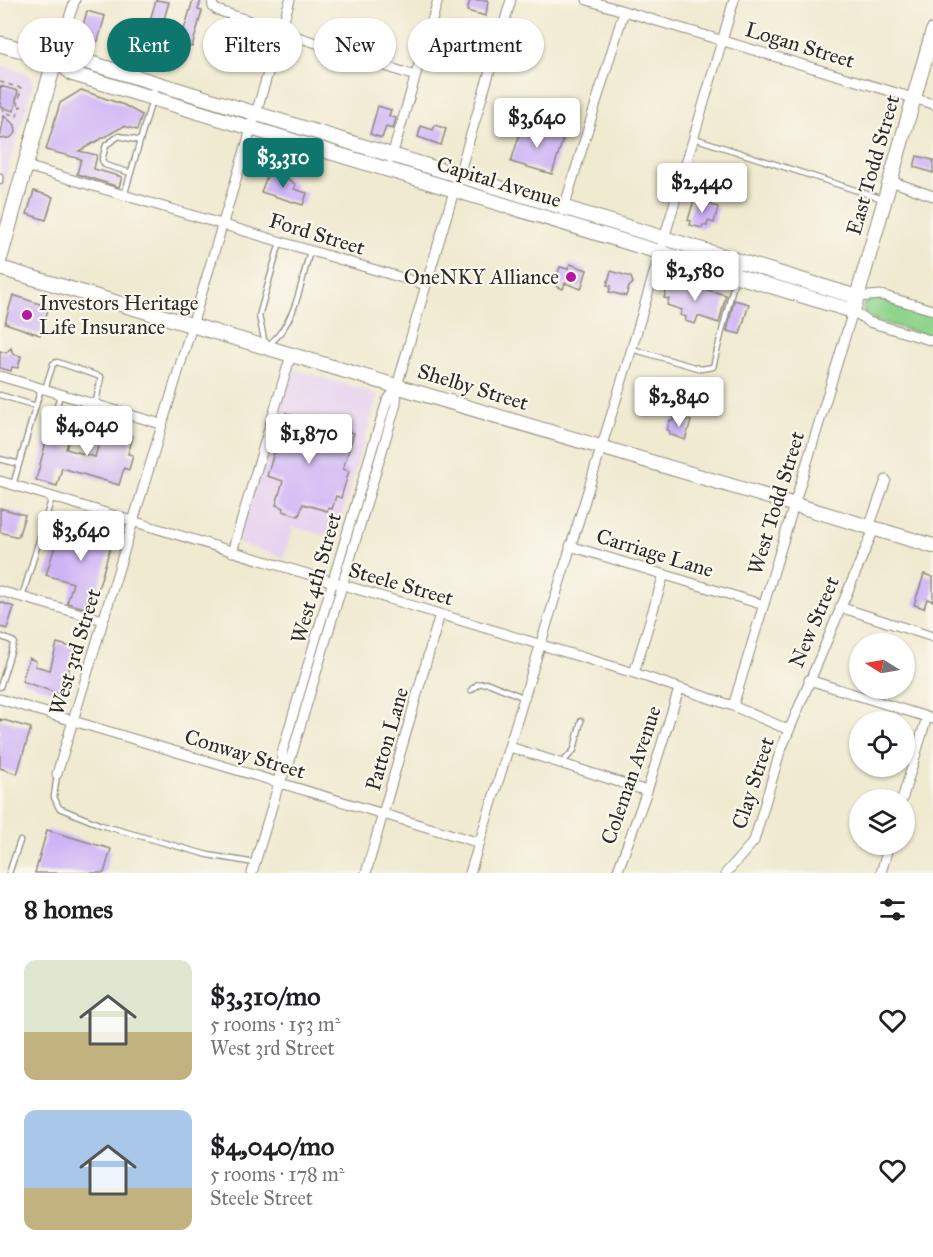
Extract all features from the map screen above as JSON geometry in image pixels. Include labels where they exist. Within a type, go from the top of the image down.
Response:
[{"type":"main road","name":"East Todd Street","points":[[853,311],[933,31]]},
{"type":"main road","name":"Capital Avenue","points":[[0,44],[18,49]]},
{"type":"main road","name":"Capital Avenue","points":[[95,64],[458,175],[561,215]]},
{"type":"main road","points":[[0,257],[52,72]]},
{"type":"main road","name":"Capital Avenue","points":[[71,72],[454,190],[561,215],[737,269],[853,311]]},
{"type":"main road","name":"Shelby Street","points":[[0,268],[933,546]]},
{"type":"main road","name":"Capital Avenue","points":[[737,269],[857,297]]},
{"type":"street","points":[[69,18],[75,0]]},
{"type":"street","points":[[212,0],[213,7],[217,10],[241,18]]},
{"type":"street","name":"West 3rd Street","points":[[284,18],[290,0]]},
{"type":"street","points":[[388,170],[438,0]]},
{"type":"street","name":"West 4th Street","points":[[254,868],[279,783],[289,764],[373,446],[387,401],[397,386],[511,0]]},
{"type":"street","name":"Logan Street","points":[[587,0],[933,104]]},
{"type":"street","points":[[470,873],[632,348],[734,0]]},
{"type":"street","points":[[561,215],[624,11]]},
{"type":"street","points":[[302,38],[416,76]]},
{"type":"street","name":"West 3rd Street","points":[[57,774],[220,224],[268,72]]},
{"type":"street","name":"Ford Street","points":[[26,166],[426,285]]},
{"type":"street","points":[[891,181],[933,196]]},
{"type":"street","name":"Capital Avenue","points":[[857,297],[880,295],[933,310]]},
{"type":"street","name":"Capital Avenue","points":[[853,311],[869,322],[933,341]]},
{"type":"street","name":"West Todd Street","points":[[733,706],[853,311]]},
{"type":"street","points":[[232,552],[291,355]]},
{"type":"street","points":[[0,376],[161,424]]},
{"type":"street","name":"New Street","points":[[789,730],[872,528],[886,480]]},
{"type":"street","name":"Steele Street","points":[[0,482],[540,644],[733,706],[789,730]]},
{"type":"street","name":"Carriage Lane","points":[[570,546],[764,605]]},
{"type":"street","points":[[634,674],[664,574]]},
{"type":"street","points":[[0,591],[103,620]]},
{"type":"street","points":[[840,607],[933,637]]},
{"type":"street","name":"Patton Lane","points":[[366,873],[440,614]]},
{"type":"street","points":[[810,680],[930,718],[906,789]]},
{"type":"street","name":"Coleman Avenue","points":[[617,873],[647,791],[679,689]]},
{"type":"street","name":"Conway Street","points":[[0,699],[480,843]]},
{"type":"street","name":"Clay Street","points":[[726,873],[754,842],[774,770],[789,730]]},
{"type":"street","points":[[510,747],[647,791]]},
{"type":"street","points":[[881,873],[886,855]]},
{"type":"lane","points":[[124,197],[156,83]]},
{"type":"lane","points":[[131,173],[105,165],[102,160],[106,146],[119,136],[140,141]]},
{"type":"lane","points":[[694,138],[885,200]]},
{"type":"lane","points":[[0,176],[0,181]]},
{"type":"lane","points":[[266,348],[259,316],[280,242]]},
{"type":"lane","points":[[266,348],[282,333],[291,319],[309,251]]},
{"type":"lane","points":[[632,348],[701,369],[713,367],[737,269]]},
{"type":"lane","points":[[13,485],[36,406],[53,364],[57,362],[100,376],[102,380],[92,421],[84,426],[56,416],[61,394]]},
{"type":"lane","points":[[0,395],[36,406]]},
{"type":"lane","points":[[0,459],[19,464]]},
{"type":"lane","points":[[22,597],[52,497]]},
{"type":"lane","points":[[0,636],[14,642],[0,687]]},
{"type":"lane","points":[[471,690],[478,684],[488,683],[525,698]]},
{"type":"lane","points":[[561,764],[574,750],[581,721]]},
{"type":"lane","points":[[57,774],[54,797],[59,808],[101,825],[254,868]]},
{"type":"lane","points":[[9,873],[20,841]]},
{"type":"path","points":[[0,82],[21,88],[17,116],[3,112],[4,108]]},
{"type":"path","points":[[18,105],[28,108]]},
{"type":"shaded area","points":[[0,65],[27,74],[32,78],[33,85],[0,196]]},
{"type":"shaded area","points":[[290,368],[378,394],[335,538],[293,527],[284,557],[237,543]]},
{"type":"green space","points":[[873,297],[933,314],[933,337],[870,319],[864,313],[863,305]]},
{"type":"building","points":[[156,0],[169,2],[164,18],[151,18]]},
{"type":"building","points":[[193,0],[201,0],[198,10],[202,11],[192,47],[191,18],[188,18]]},
{"type":"building","points":[[470,0],[488,0],[486,16],[467,11]]},
{"type":"building","points":[[87,11],[105,16],[98,41],[95,40],[95,18],[85,18]]},
{"type":"building","points":[[0,86],[18,91],[14,111],[0,107]]},
{"type":"building","points":[[81,90],[124,105],[142,115],[137,130],[124,126],[79,151],[97,155],[94,169],[122,177],[119,187],[77,174],[81,159],[46,150],[60,103]]},
{"type":"building","points":[[378,106],[391,110],[389,116],[396,118],[393,129],[386,127],[382,138],[370,134]]},
{"type":"building","points":[[4,116],[15,125],[16,133],[10,138],[0,139]]},
{"type":"building","points":[[523,123],[564,136],[552,174],[511,162]]},
{"type":"building","points":[[435,125],[446,129],[441,145],[418,137],[421,126],[433,130]]},
{"type":"building","points":[[917,156],[933,160],[933,173],[914,167]]},
{"type":"building","points":[[268,174],[284,176],[296,185],[294,189],[307,193],[303,205],[261,192]]},
{"type":"building","points":[[34,191],[53,197],[46,220],[27,214]]},
{"type":"building","points":[[694,200],[718,207],[714,223],[708,221],[707,226],[703,225],[702,228],[690,225],[691,221],[688,220]]},
{"type":"building","name":"OneNKY Alliance","points":[[570,264],[587,270],[581,289],[565,283],[563,289],[554,285],[560,267],[568,269]]},
{"type":"building","points":[[611,271],[631,277],[633,283],[626,296],[609,292],[611,286],[607,285]]},
{"type":"building","points":[[670,280],[726,295],[719,323],[698,316],[695,324],[685,321],[686,317],[680,315],[682,310],[667,305],[669,299],[664,298]]},
{"type":"building","name":"Investors Heritage Life Insurance","points":[[13,295],[49,307],[40,335],[5,323]]},
{"type":"building","points":[[734,300],[749,304],[740,334],[727,331]]},
{"type":"building","points":[[11,348],[13,354],[21,356],[18,368],[12,367],[11,371],[0,368],[0,351],[6,353]]},
{"type":"building","points":[[286,413],[298,417],[297,420],[342,434],[343,430],[354,433],[343,469],[349,471],[341,498],[336,496],[332,509],[328,508],[327,511],[303,504],[299,516],[283,511],[284,508],[276,505],[283,481],[267,476]]},
{"type":"building","points":[[675,416],[691,421],[685,440],[669,434],[670,431],[667,430],[670,420],[673,421]]},
{"type":"building","points":[[105,422],[128,429],[126,434],[133,436],[128,454],[133,455],[129,470],[124,468],[119,485],[62,468],[57,486],[36,480],[49,430],[70,436],[66,449],[95,457]]},
{"type":"building","points":[[0,508],[25,515],[18,537],[0,532]]},
{"type":"building","points":[[70,521],[79,523],[78,527],[96,533],[98,526],[110,529],[108,536],[113,538],[92,610],[67,603],[73,583],[46,575],[61,527],[67,529]]},
{"type":"building","points":[[924,574],[933,577],[933,601],[927,599],[924,608],[914,605]]},
{"type":"building","points":[[0,602],[14,607],[7,629],[0,627]]},
{"type":"building","points":[[57,643],[75,648],[62,695],[22,681],[29,658],[36,661],[35,666],[50,670]]},
{"type":"building","points":[[0,719],[31,728],[17,774],[0,768]]},
{"type":"building","points":[[47,830],[111,849],[104,873],[35,873]]},
{"type":"place","name":"OneNKY Alliance","points":[[571,277]]},
{"type":"place","name":"Investors Heritage Life Insurance","points":[[27,315]]}]
